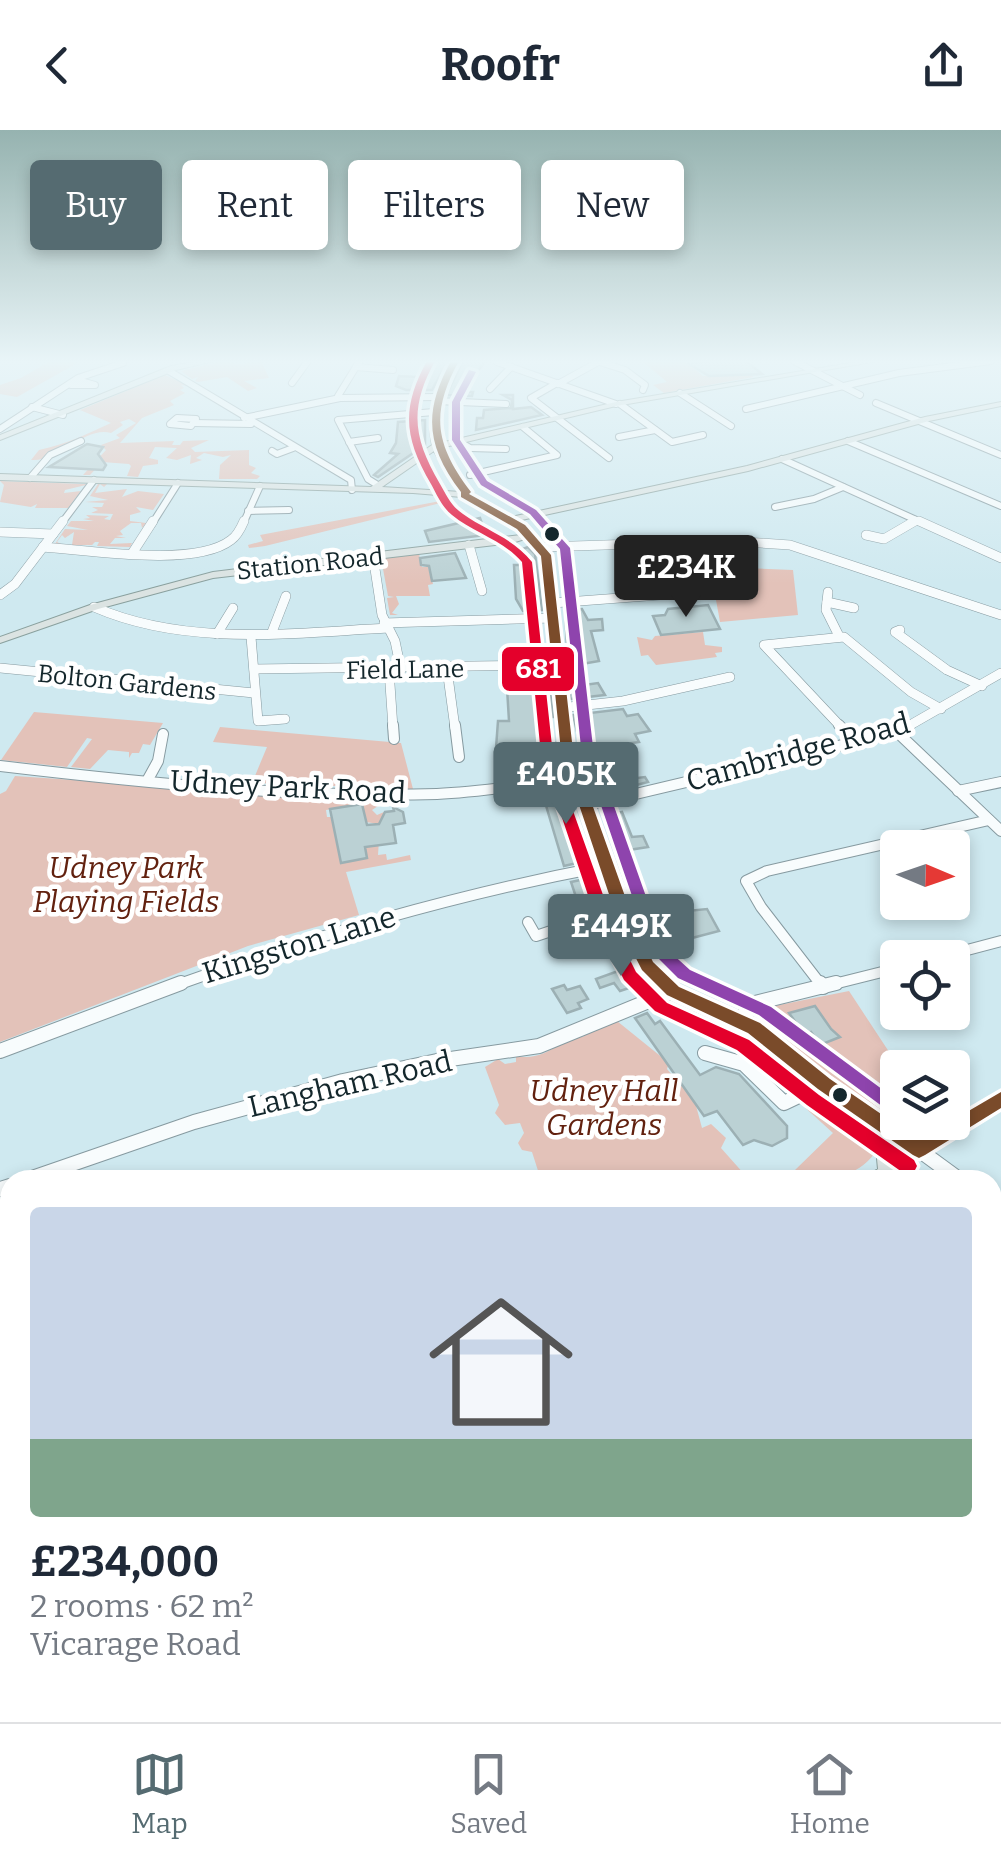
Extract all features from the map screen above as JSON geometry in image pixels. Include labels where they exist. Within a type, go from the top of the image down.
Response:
[{"type":"main road","points":[[431,435],[458,494]]},
{"type":"main road","points":[[374,487],[435,447],[486,435]]},
{"type":"main road","points":[[510,520],[782,460],[869,435]]},
{"type":"main road","points":[[0,477],[352,490],[374,487],[458,494],[510,520],[542,547],[553,603],[560,708],[575,780],[624,915],[648,966],[673,991],[740,1019],[880,1122]]},
{"type":"main road","name":"Station Road","points":[[0,640],[94,607],[212,575],[529,535]]},
{"type":"main road","points":[[889,1170],[1001,1099]]},
{"type":"main road","points":[[880,1170],[881,1140]]},
{"type":"main road","points":[[905,1140],[919,1150]]},
{"type":"street","points":[[272,435],[351,480],[352,490]]},
{"type":"street","points":[[345,435],[374,487]]},
{"type":"street","points":[[470,475],[557,455],[534,435]]},
{"type":"street","points":[[580,435],[610,458]]},
{"type":"street","points":[[618,437],[640,435]]},
{"type":"street","points":[[662,435],[672,442],[696,435]]},
{"type":"street","points":[[951,435],[1001,456]]},
{"type":"street","points":[[348,442],[376,437]]},
{"type":"street","points":[[30,478],[55,451],[81,440]]},
{"type":"street","points":[[983,448],[1001,440]]},
{"type":"street","points":[[848,441],[1001,506]]},
{"type":"street","points":[[460,442],[470,448],[506,449]]},
{"type":"street","points":[[271,466],[275,452],[294,448]]},
{"type":"street","points":[[782,460],[1001,558]]},
{"type":"street","points":[[0,595],[12,587],[94,480]]},
{"type":"street","points":[[133,552],[178,483]]},
{"type":"street","points":[[43,547],[183,554],[225,544],[248,512],[260,486]]},
{"type":"street","points":[[775,507],[814,499],[843,487]]},
{"type":"street","points":[[248,512],[289,510]]},
{"type":"street","points":[[866,535],[884,538],[915,521]]},
{"type":"street","points":[[0,532],[53,534]]},
{"type":"street","points":[[542,547],[730,541],[790,545],[1001,615]]},
{"type":"street","points":[[469,545],[482,591]]},
{"type":"street","points":[[373,556],[395,670],[394,739]]},
{"type":"street","points":[[0,584],[12,587]]},
{"type":"street","points":[[553,603],[713,591]]},
{"type":"street","points":[[272,632],[286,596]]},
{"type":"street","points":[[854,608],[827,597],[826,610],[839,636],[911,692],[941,709]]},
{"type":"street","points":[[94,607],[124,620],[251,637],[272,632],[554,618]]},
{"type":"street","points":[[217,634],[233,608]]},
{"type":"street","points":[[900,630],[895,632],[937,664],[982,686]]},
{"type":"street","points":[[839,636],[765,647],[856,743]]},
{"type":"street","points":[[251,637],[258,721],[285,719]]},
{"type":"street","name":"Field Lane","points":[[254,669],[557,665]]},
{"type":"street","name":"Bolton Gardens","points":[[0,668],[254,693]]},
{"type":"street","points":[[447,669],[459,757]]},
{"type":"street","name":"Cambridge Road","points":[[585,806],[896,732],[1001,673]]},
{"type":"street","points":[[560,708],[623,701],[730,677]]},
{"type":"street","points":[[896,732],[1001,831]]},
{"type":"street","points":[[147,781],[158,760],[163,734]]},
{"type":"street","name":"Udney Park Road","points":[[0,766],[147,781],[425,794],[575,780]]},
{"type":"street","points":[[958,791],[1001,782]]},
{"type":"street","points":[[823,987],[760,907],[746,881],[767,871],[989,820]]},
{"type":"street","name":"Kingston Lane","points":[[0,1051],[227,964],[315,936],[606,866]]},
{"type":"street","points":[[528,922],[536,936],[584,920],[624,915]]},
{"type":"street","points":[[970,949],[1001,941]]},
{"type":"street","points":[[740,1019],[755,1003],[880,973]]},
{"type":"street","name":"Langham Road","points":[[55,1170],[194,1122],[356,1077],[540,1046],[673,991]]},
{"type":"street","points":[[705,1053],[744,1064],[784,1102],[824,1084]]},
{"type":"street","points":[[919,1150],[946,1170]]},
{"type":"green space","points":[[90,435],[52,456],[31,460],[39,450]]},
{"type":"green space","points":[[116,435],[127,435],[120,443],[174,441],[172,445],[209,440],[191,448],[195,452],[249,450],[249,465],[256,468],[251,473],[260,476],[219,479],[220,465],[231,455],[204,453],[196,458],[202,460],[190,464],[191,455],[177,460],[166,458],[177,448],[155,447],[149,458],[158,460],[158,464],[143,466],[138,477],[127,476],[129,464],[102,462],[90,475],[83,475],[106,450],[101,445],[120,438]]},
{"type":"green space","points":[[0,481],[86,485],[65,490],[64,493],[81,491],[68,508],[35,508],[37,504],[31,507],[0,502],[4,485]]},
{"type":"green space","points":[[98,484],[95,493],[127,489],[122,497],[138,491],[164,494],[153,510],[136,507],[141,512],[130,515],[130,521],[146,523],[142,528],[141,523],[131,523],[120,531],[123,535],[116,536],[126,538],[115,538],[110,544],[132,543],[130,547],[97,546],[99,542],[72,545],[74,532],[65,538],[62,535],[57,542],[61,544],[55,544],[65,529],[88,530],[67,526],[71,521],[94,521],[83,519],[90,518],[86,515],[109,516],[104,519],[110,520],[113,514],[91,513],[98,510],[92,507],[102,507],[104,503],[85,502],[108,500],[90,496]]},
{"type":"green space","points":[[451,499],[265,546],[248,545],[263,541],[260,535]]},
{"type":"green space","points":[[419,554],[433,584],[428,585],[430,596],[396,596],[399,604],[392,613],[398,615],[390,615],[387,598],[394,597],[388,596],[381,558]]},
{"type":"green space","points":[[718,567],[793,570],[798,615],[720,622],[714,589]]},
{"type":"green space","points":[[703,632],[705,645],[722,647],[722,652],[715,653],[717,657],[656,665],[648,655],[641,656],[637,637],[652,640],[655,636]]},
{"type":"green space","points":[[34,712],[163,723],[150,745],[143,744],[139,753],[132,753],[129,758],[129,752],[108,750],[90,769],[71,767],[92,739],[87,738],[67,767],[1,760]]},
{"type":"green space","points":[[220,727],[401,743],[413,789],[252,783],[267,747],[213,742]]},
{"type":"green space","name":"Udney Park Playing Fields","points":[[15,776],[220,790],[219,793],[226,794],[231,790],[376,797],[378,806],[372,810],[377,815],[384,812],[386,817],[379,824],[359,821],[361,805],[326,810],[341,863],[367,858],[365,847],[379,840],[378,855],[386,854],[387,860],[410,855],[411,860],[346,872],[359,915],[248,946],[0,1042],[0,794]]},
{"type":"green space","points":[[849,991],[888,1050],[880,1050],[880,1109],[790,1042],[767,1015],[774,1006]]},
{"type":"green space","name":"Udney Hall Gardens","points":[[617,1021],[669,1063],[667,1069],[695,1102],[702,1128],[711,1124],[726,1138],[721,1148],[741,1170],[538,1170],[532,1152],[522,1150],[518,1143],[524,1133],[520,1123],[505,1125],[495,1113],[499,1105],[485,1067],[498,1059],[505,1064],[516,1062],[516,1056],[546,1052],[567,1040],[583,1037],[586,1032]]},
{"type":"green space","points":[[820,1091],[875,1134],[879,1146],[872,1157],[856,1170],[795,1170],[833,1133],[800,1103]]},
{"type":"building","points":[[397,435],[425,435],[425,445],[378,477],[374,475],[398,454],[390,453]]},
{"type":"building","points":[[87,444],[103,447],[98,454],[106,465],[103,470],[49,467]]},
{"type":"building","points":[[480,518],[486,535],[429,542],[425,531]]},
{"type":"building","points":[[528,547],[535,554],[542,610],[523,611],[516,599],[514,565],[524,565],[520,550]]},
{"type":"building","points":[[455,553],[466,578],[432,581],[429,566],[421,565],[420,558]]},
{"type":"building","points":[[708,605],[720,629],[661,635],[653,616],[665,615],[668,609]]},
{"type":"building","points":[[582,609],[588,620],[602,619],[603,630],[591,631],[599,661],[576,665],[577,686],[598,683],[605,695],[570,699],[565,610]]},
{"type":"building","points":[[548,673],[553,717],[547,717],[549,743],[556,743],[562,772],[547,774],[542,766],[534,767],[527,747],[496,748],[498,721],[509,721],[507,688],[524,688],[524,674]]},
{"type":"building","points":[[623,709],[627,716],[638,714],[650,731],[635,734],[639,742],[618,745],[619,763],[623,762],[629,779],[645,777],[648,782],[625,788],[605,757],[602,758],[610,781],[594,779],[590,764],[585,764],[573,715]]},
{"type":"building","points":[[567,789],[590,860],[564,866],[542,792]]},
{"type":"building","points":[[362,804],[367,825],[379,824],[385,812],[394,811],[393,807],[403,812],[405,823],[393,825],[396,843],[365,847],[367,858],[341,863],[330,809]]},
{"type":"building","points":[[622,812],[632,837],[643,836],[648,847],[622,851],[609,814]]},
{"type":"building","points":[[599,876],[604,893],[576,897],[571,882]]},
{"type":"building","points":[[707,909],[719,931],[692,938],[686,929],[691,920],[687,911]]},
{"type":"building","points":[[632,966],[644,983],[620,991],[614,983],[600,988],[596,979]]},
{"type":"building","points":[[564,985],[567,990],[580,986],[588,999],[578,1003],[581,1008],[567,1013],[552,989]]},
{"type":"building","points":[[815,1006],[840,1037],[820,1045],[811,1032],[804,1034],[789,1013]]},
{"type":"building","points":[[695,1011],[747,1035],[794,1074],[779,1080],[758,1051],[749,1049],[752,1046],[698,1026],[688,1014]]},
{"type":"building","points":[[647,1013],[655,1024],[660,1021],[700,1075],[716,1067],[739,1074],[787,1126],[787,1138],[772,1146],[754,1140],[743,1145],[717,1111],[704,1116],[635,1018]]},
{"type":"transit line","name":"681","points":[[414,435],[424,463],[449,508],[510,545],[527,562],[547,755],[609,934],[630,976],[661,1007],[743,1045],[908,1166]]},
{"type":"transit line","points":[[436,435],[444,460],[466,492],[464,495],[521,527],[546,555],[567,751],[628,927],[647,966],[673,991],[754,1028],[824,1084],[919,1150]]},
{"type":"transit line","points":[[456,435],[484,483],[533,512],[565,548],[587,747],[663,954],[684,974],[765,1011],[880,1097]]},
{"type":"transit line","points":[[919,1150],[1001,1099]]}]
